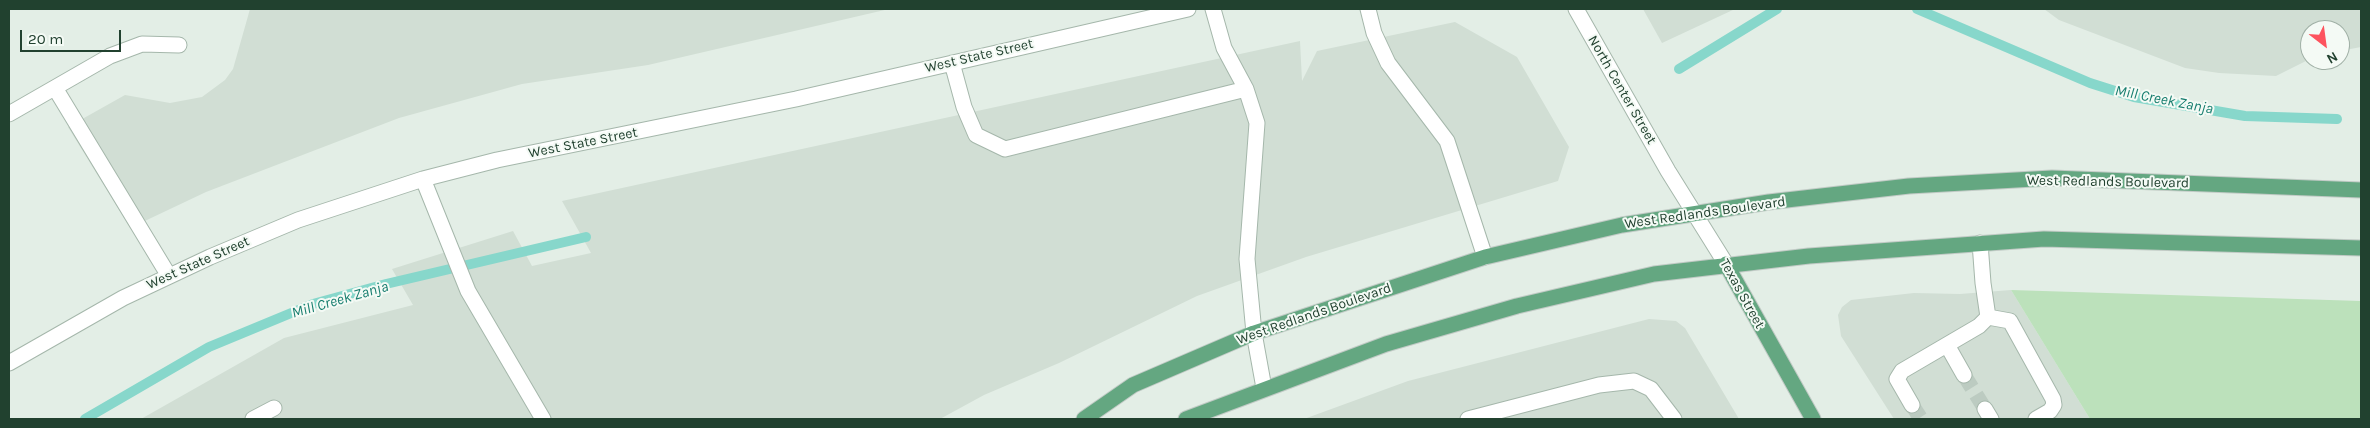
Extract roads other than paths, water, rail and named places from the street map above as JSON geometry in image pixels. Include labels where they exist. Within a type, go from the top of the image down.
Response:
[{"type":"main road","name":"West Redlands Boulevard","points":[[1084,419],[1133,385],[1254,334],[1485,257],[1622,225],[1696,213],[1909,186],[2052,178],[2361,190]]},
{"type":"main road","points":[[1186,419],[1264,388],[1386,344],[1517,306],[1639,276],[1726,264],[2044,239],[2361,248]]},
{"type":"main road","name":"Texas Street","points":[[1726,264],[1813,419]]},
{"type":"street","name":"West State Street","points":[[9,363],[122,298],[169,276],[298,220],[422,179],[497,160],[796,99],[1188,9]]},
{"type":"street","points":[[1213,9],[1224,48],[1246,89],[1257,123],[1247,259],[1254,334],[1264,388]]},
{"type":"street","points":[[1368,9],[1374,33],[1388,63],[1446,142],[1485,257]]},
{"type":"street","name":"North Center Street","points":[[1576,9],[1668,171]]},
{"type":"street","points":[[9,114],[110,56],[142,44],[179,45]]},
{"type":"street","points":[[952,63],[964,107],[976,135],[1005,149],[1246,89]]},
{"type":"street","points":[[55,88],[169,276]]},
{"type":"street","name":"Texas Street","points":[[1668,171],[1696,213],[1726,264]]},
{"type":"street","points":[[422,179],[463,279],[543,419]]},
{"type":"street","points":[[1980,243],[1988,318]]},
{"type":"street","points":[[1912,405],[1897,379],[1902,371],[1979,326],[1988,318],[2010,321],[2053,399],[2054,405],[2050,411],[2036,419]]},
{"type":"street","points":[[1947,345],[1964,375]]},
{"type":"street","points":[[1468,419],[1499,415],[1599,385],[1634,381],[1652,389],[1674,419]]},
{"type":"street","points":[[253,419],[274,408]]},
{"type":"waterway","name":"Mill Creek Zanja","points":[[1679,69],[1777,9]]},
{"type":"waterway","name":"Mill Creek Zanja","points":[[1917,9],[2090,83],[2134,97],[2245,116],[2337,119]]},
{"type":"waterway","name":"Mill Creek Zanja","points":[[85,419],[209,347],[313,304],[386,284],[586,237]]},
{"type":"tunnel","points":[[1964,375],[1985,409]]},
{"type":"tunnel","points":[[1912,405],[1921,419]]}]
